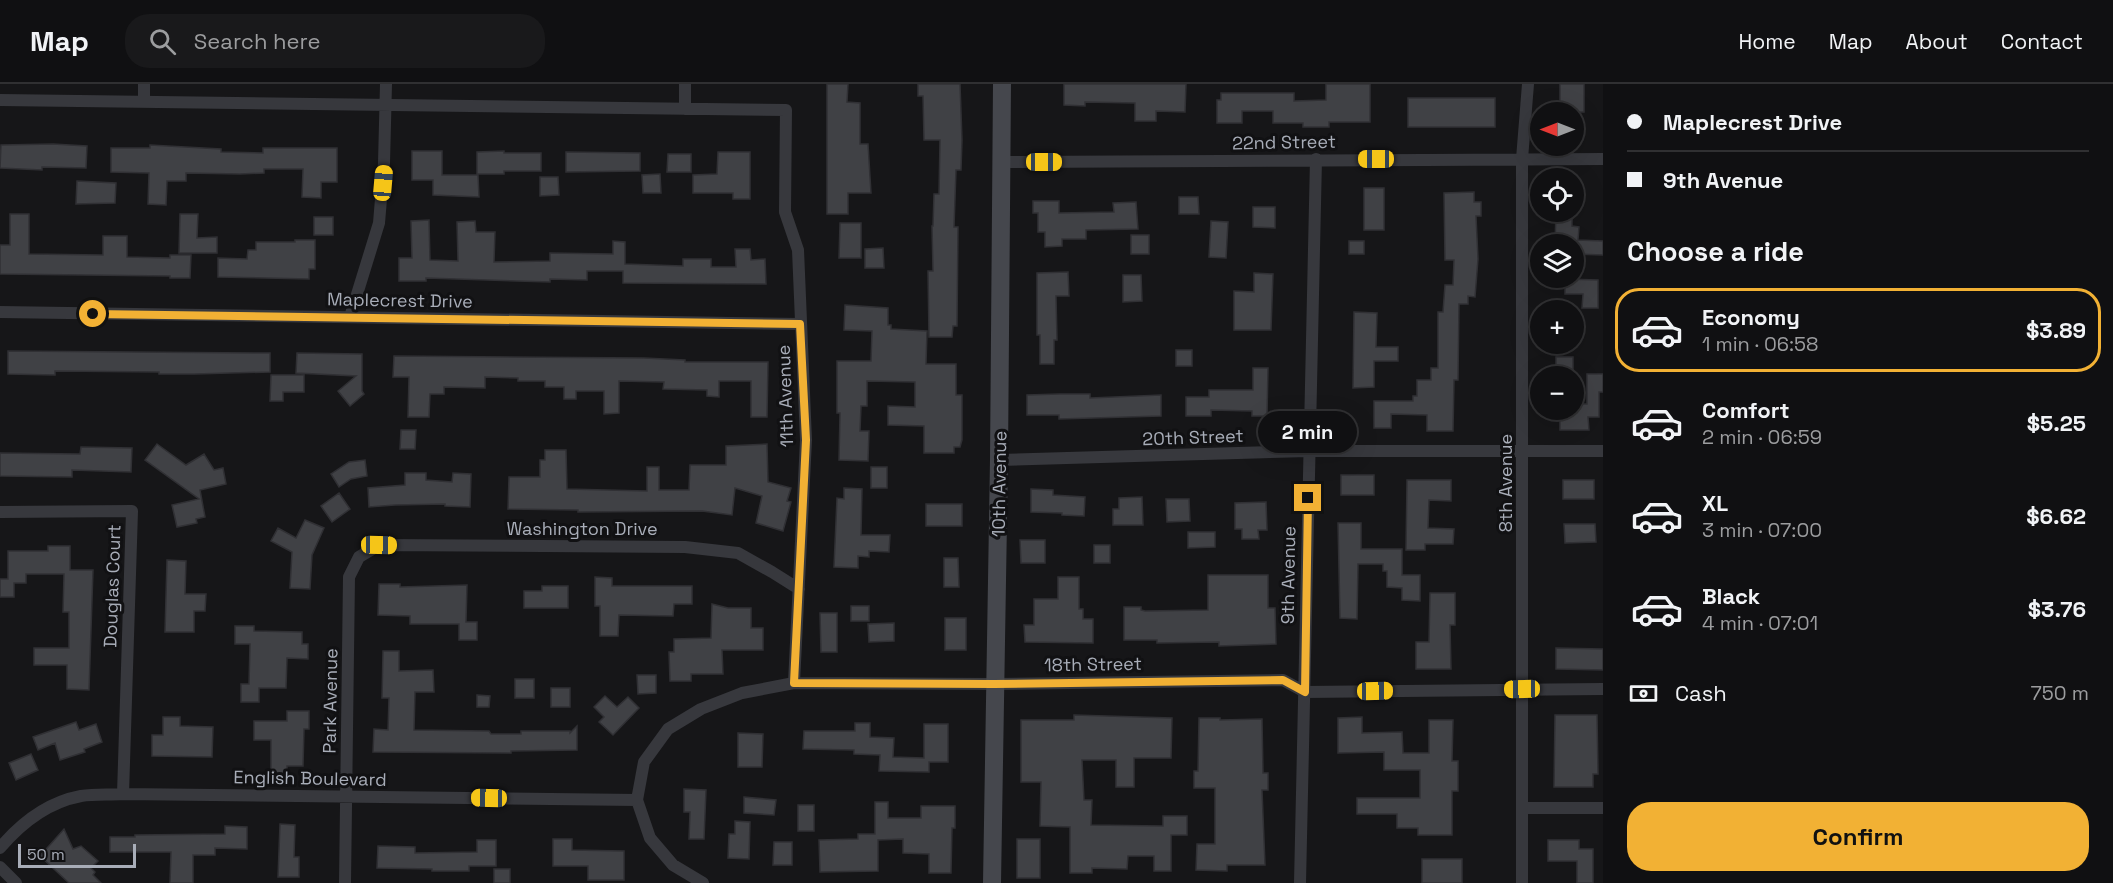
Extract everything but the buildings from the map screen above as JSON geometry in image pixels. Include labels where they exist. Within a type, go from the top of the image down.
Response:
[{"type":"street","points":[[144,84],[144,102]]},
{"type":"street","points":[[350,317],[380,223],[386,84]]},
{"type":"street","points":[[0,100],[685,109],[685,84]]},
{"type":"street","name":"10th Avenue","points":[[992,883],[1002,84]]},
{"type":"street","name":"8th Avenue","points":[[1522,883],[1522,159],[1528,84]]},
{"type":"street","name":"11th Avenue","points":[[685,109],[786,110],[784,212],[798,250],[806,440],[794,683]]},
{"type":"street","name":"9th Avenue","points":[[1300,883],[1316,159]]},
{"type":"street","name":"22nd Street","points":[[1001,162],[1603,159]]},
{"type":"street","name":"Maplecrest Drive","points":[[0,312],[800,324]]},
{"type":"street","name":"20th Street","points":[[999,460],[1308,452],[1603,451]]},
{"type":"street","name":"Douglas Court","points":[[0,512],[132,511],[123,794]]},
{"type":"street","name":"Washington Drive","points":[[359,557],[379,545],[685,547],[738,553],[798,590]]},
{"type":"street","name":"Park Avenue","points":[[345,883],[350,577],[359,557]]},
{"type":"street","name":"18th Street","points":[[637,800],[644,762],[668,729],[701,709],[742,693],[794,683],[994,684],[1283,680],[1305,692],[1603,688]]},
{"type":"street","name":"English Boulevard","points":[[0,848],[16,829],[46,808],[80,796],[123,794],[637,800]]},
{"type":"street","points":[[637,800],[650,838],[673,865],[703,883]]},
{"type":"street","points":[[1522,808],[1603,808]]},
{"type":"street","points":[[0,867],[16,883]]},
{"type":"route","points":[[93,314],[800,324],[806,440],[794,683],[994,684],[1283,680],[1305,692],[1308,498]]}]
